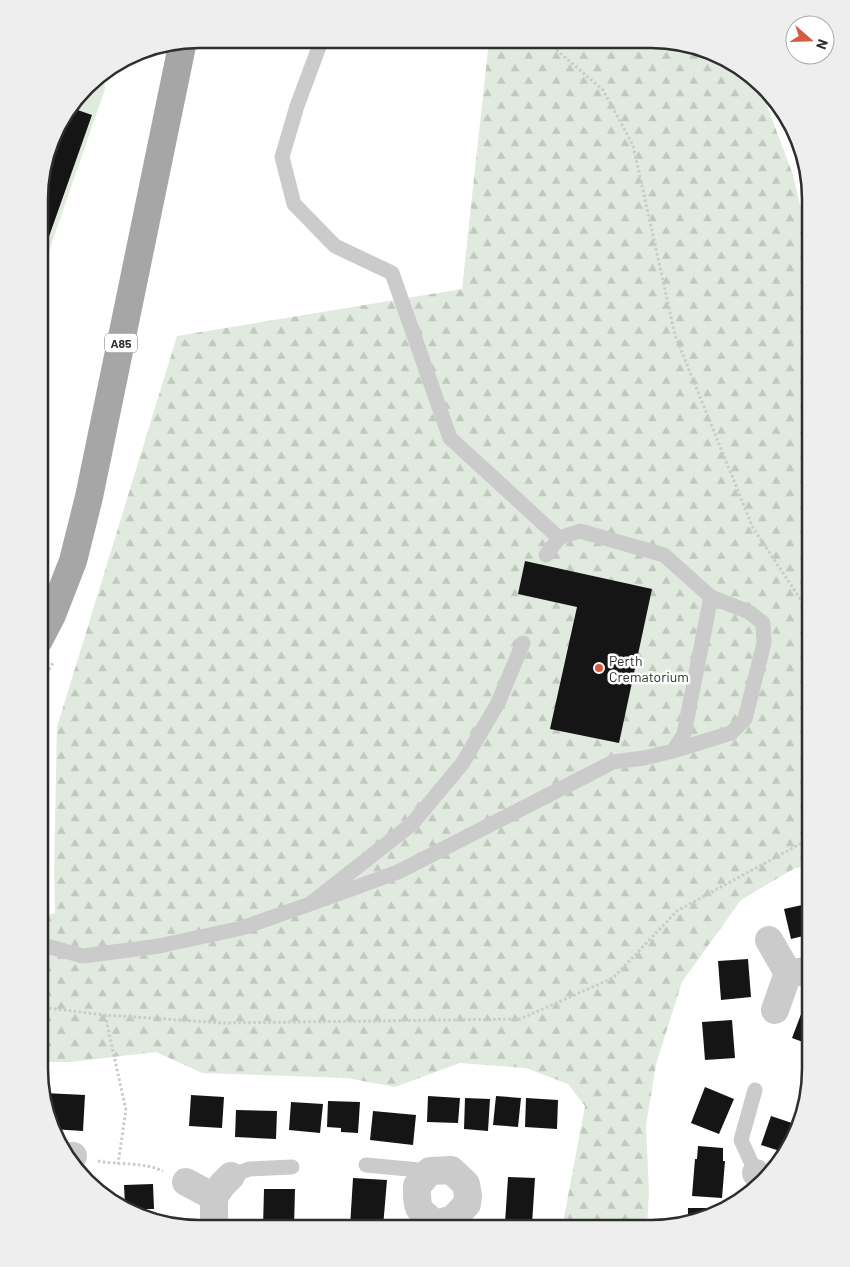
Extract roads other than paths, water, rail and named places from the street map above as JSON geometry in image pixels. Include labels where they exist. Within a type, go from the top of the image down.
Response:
[{"type":"main road","name":"A85","points":[[48,623],[73,561],[90,497],[181,49]]},
{"type":"street","points":[[769,940],[799,972],[775,1010]]},
{"type":"street","points":[[430,1220],[417,1206],[417,1186],[430,1171],[451,1170],[466,1184],[468,1196],[467,1204],[451,1220]]},
{"type":"street","points":[[214,1220],[214,1197],[231,1176]]},
{"type":"street","points":[[186,1182],[214,1197]]},
{"type":"lane","points":[[319,48],[297,106],[282,157],[294,204],[335,246],[392,273],[450,438],[559,538]]},
{"type":"lane","points":[[48,946],[83,956],[159,946],[242,928],[398,872],[613,762],[644,758],[673,751],[731,733],[745,719],[764,643],[763,623],[749,612],[711,598],[664,555],[580,531],[559,538],[546,555]]},
{"type":"lane","points":[[673,751],[684,734],[711,598]]},
{"type":"lane","points":[[310,904],[412,824],[462,764],[498,703],[524,643]]},
{"type":"lane","points":[[755,1090],[741,1140],[758,1175]]},
{"type":"lane","points":[[366,1165],[430,1171]]},
{"type":"lane","points":[[231,1176],[249,1168],[292,1167]]},
{"type":"place","name":"Perth Crematorium","points":[[599,668]]}]
